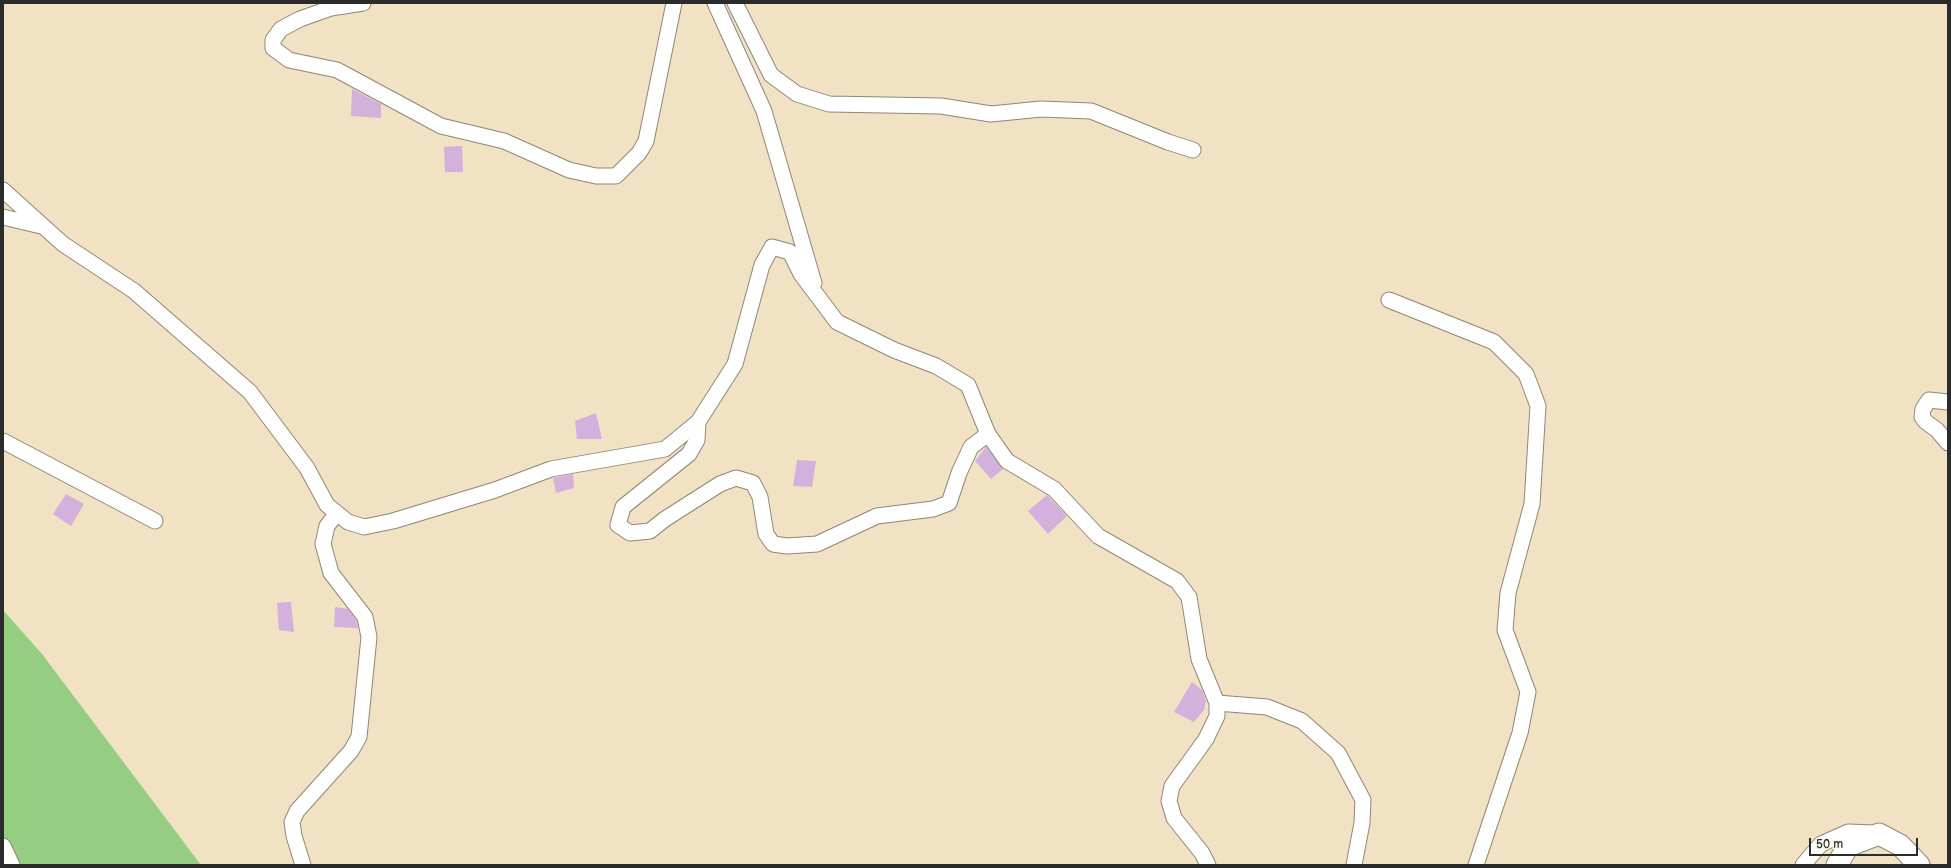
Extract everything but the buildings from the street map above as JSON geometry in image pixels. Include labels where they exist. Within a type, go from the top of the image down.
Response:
[{"type":"street","points":[[363,3],[331,8],[281,29],[273,40],[273,48],[289,60],[337,70],[441,126],[504,141],[569,170],[596,176],[616,176],[639,153],[646,141],[674,3]]},
{"type":"street","points":[[715,3],[764,111],[817,296]]},
{"type":"street","points":[[735,3],[771,75],[797,94],[829,104],[941,106],[991,114],[1041,109],[1091,111],[1168,142],[1193,150]]},
{"type":"street","points":[[3,190],[63,244],[134,291],[250,392],[307,468],[327,505],[348,522],[364,528],[393,521],[495,490],[551,469],[665,449],[698,422],[735,364],[762,265],[772,247],[790,252],[801,274],[837,322],[894,350],[936,366],[968,385],[988,434],[1007,461],[1054,489],[1098,536],[1177,580],[1189,597],[1199,659],[1216,703],[1217,716],[1206,739],[1172,786],[1169,801],[1174,818],[1202,853],[1208,865]]},
{"type":"street","points":[[3,217],[42,226]]},
{"type":"street","points":[[1389,300],[1494,342],[1526,374],[1538,406],[1532,504],[1508,593],[1505,630],[1528,692],[1520,733],[1476,865]]},
{"type":"street","points":[[1948,402],[1929,400],[1923,409],[1922,417],[1926,422],[1938,430],[1948,443]]},
{"type":"street","points":[[698,422],[697,440],[689,454],[623,507],[618,525],[630,533],[650,532],[677,511],[720,484],[736,478],[753,483],[760,498],[766,534],[773,544],[787,546],[817,544],[877,516],[933,509],[949,503],[959,472],[971,447],[988,434]]},
{"type":"street","points":[[3,441],[155,521]]},
{"type":"street","points":[[304,865],[294,836],[292,822],[297,811],[351,751],[359,737],[369,637],[365,617],[331,573],[323,544],[327,526],[337,513]]},
{"type":"street","points":[[1216,703],[1267,707],[1302,721],[1338,753],[1363,800],[1362,823],[1354,865]]},
{"type":"street","points":[[1803,865],[1822,844],[1848,832],[1879,834],[1900,845],[1919,865]]},
{"type":"street","points":[[1837,865],[1848,846],[1879,834]]},
{"type":"street","points":[[3,846],[12,865]]},
{"type":"green space","points":[[3,610],[42,654],[201,865],[3,865]]}]
